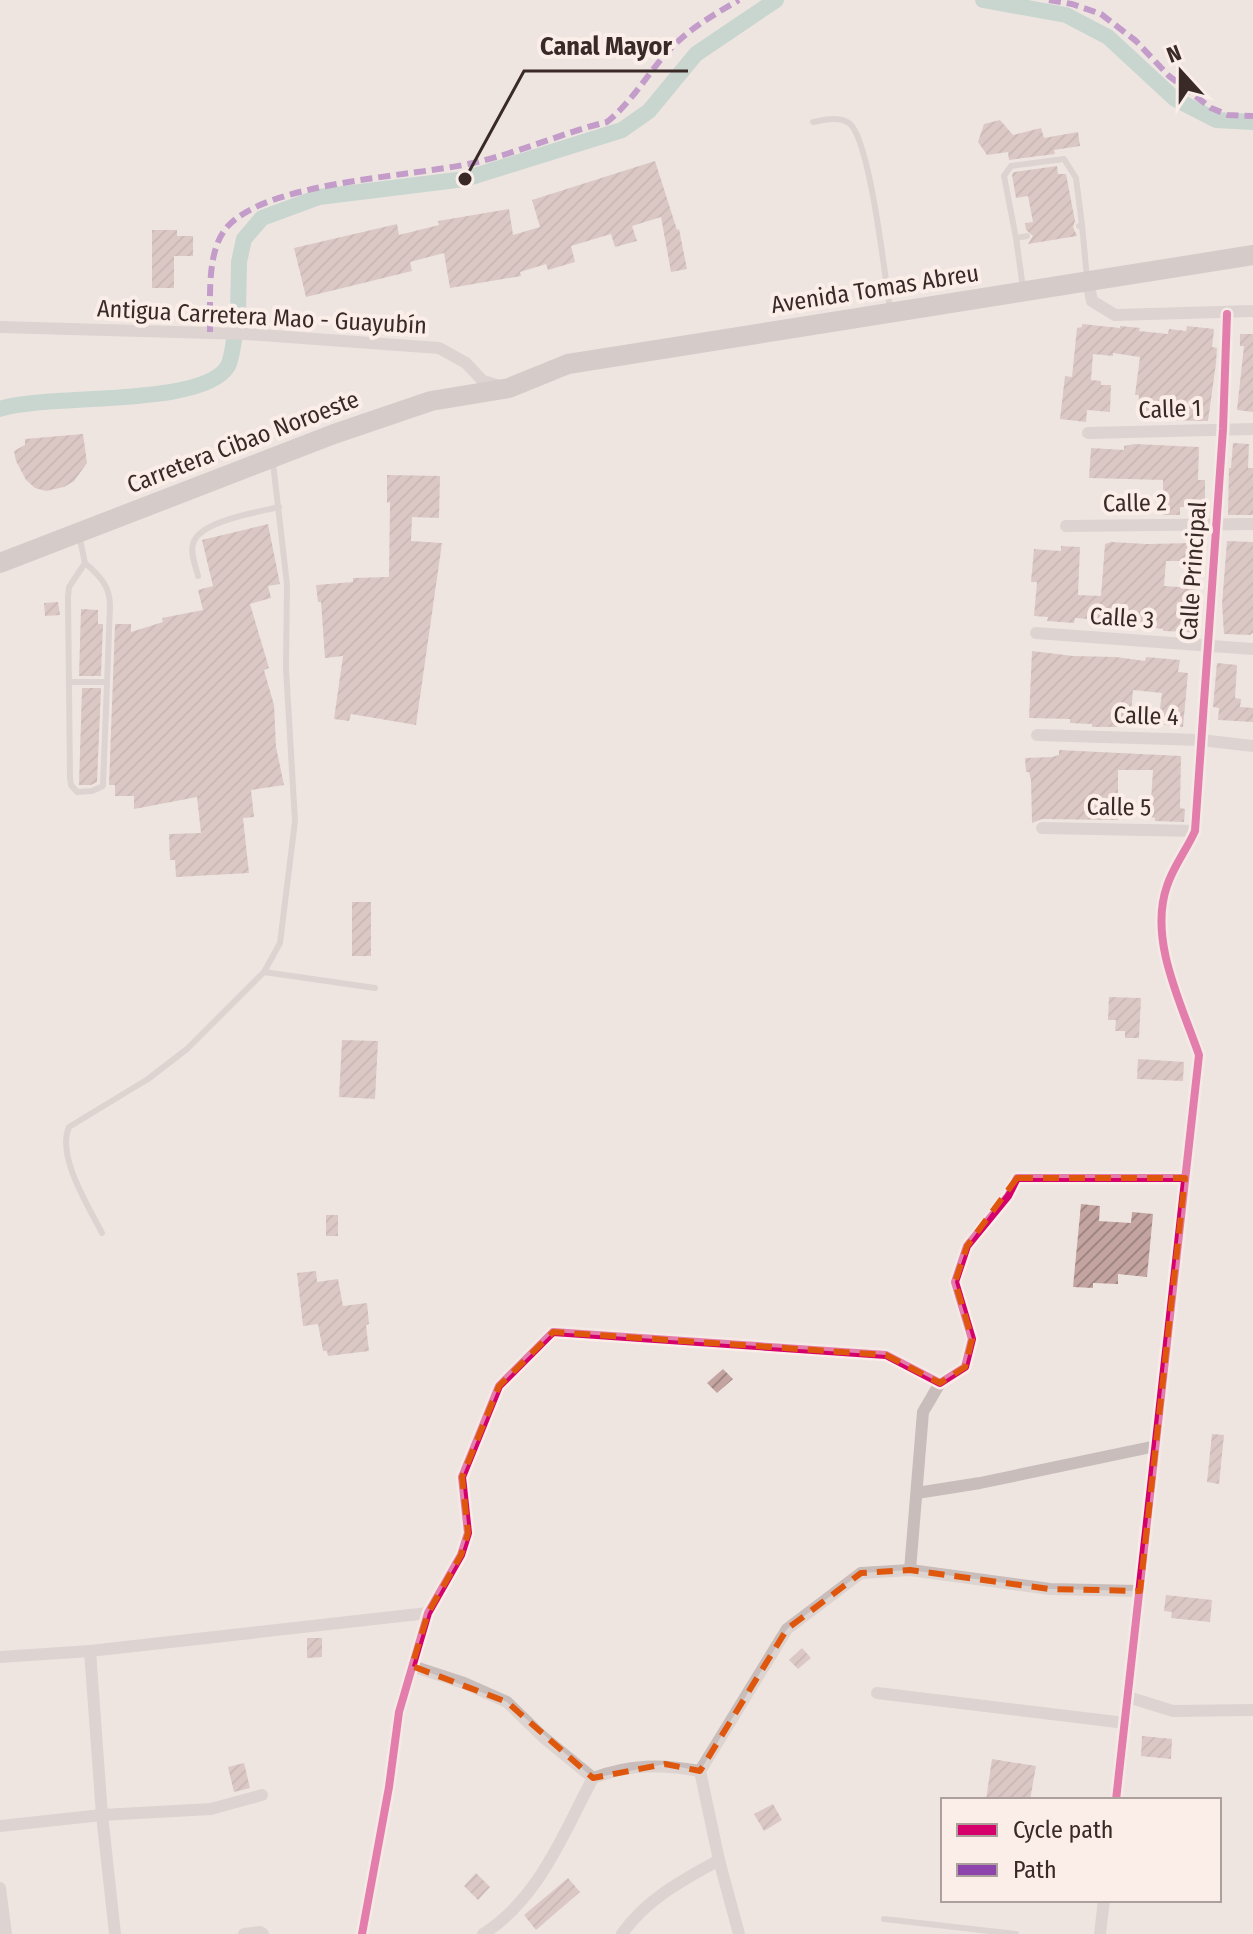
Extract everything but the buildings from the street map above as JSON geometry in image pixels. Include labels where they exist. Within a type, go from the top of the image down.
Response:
[{"type":"main road","name":"Avenida Tomas Abreu","points":[[509,388],[568,364],[1253,255]]},
{"type":"main road","name":"Carretera Cibao Noroeste","points":[[0,563],[272,458],[431,401],[509,388]]},
{"type":"street","points":[[1088,281],[1092,301],[1115,315],[1253,311]]},
{"type":"street","name":"Calle Principal","points":[[1195,831],[1223,429],[1227,314]]},
{"type":"street","name":"Antigua Carretera Mao - Guayubín","points":[[0,327],[246,334],[439,348],[466,363],[483,381],[509,388]]},
{"type":"street","name":"Calle 1","points":[[1088,433],[1253,429]]},
{"type":"street","name":"Calle 2","points":[[1066,526],[1253,524]]},
{"type":"street","name":"Calle 3","points":[[1036,633],[1253,649]]},
{"type":"street","name":"Calle 4","points":[[1037,735],[1201,740],[1253,746]]},
{"type":"street","name":"Calle 5","points":[[1042,828],[1195,831]]},
{"type":"street","points":[[1115,1798],[1199,1055],[1174,987],[1163,945],[1163,917],[1166,887],[1195,831]]},
{"type":"street","points":[[910,1570],[923,1412],[940,1383],[965,1367],[972,1339],[955,1282],[967,1246],[1008,1196],[1017,1178],[1185,1178]]},
{"type":"street","points":[[362,1934],[389,1787],[399,1712],[428,1613],[461,1555],[468,1533],[462,1477],[499,1386],[553,1332],[886,1355],[940,1383]]},
{"type":"street","points":[[917,1493],[1156,1446]]},
{"type":"street","points":[[739,1934],[700,1771],[787,1629],[861,1573],[910,1570],[1050,1589],[1140,1591]]},
{"type":"street","points":[[0,1657],[90,1651],[428,1613]]},
{"type":"street","points":[[90,1651],[102,1815],[115,1934]]},
{"type":"street","points":[[412,1666],[507,1702],[593,1778]]},
{"type":"street","points":[[877,1693],[1125,1723]]},
{"type":"street","points":[[1128,1697],[1173,1711],[1253,1710]]},
{"type":"street","points":[[483,1934],[501,1923],[537,1883],[593,1778],[609,1772],[665,1764],[700,1771]]},
{"type":"street","points":[[0,1826],[102,1815],[211,1809],[262,1795]]},
{"type":"street","points":[[622,1934],[634,1916],[668,1889],[719,1860]]},
{"type":"street","points":[[0,1888],[6,1934]]},
{"type":"street","points":[[1100,1934],[1104,1902]]},
{"type":"street","points":[[244,1934],[263,1934]]},
{"type":"lane","points":[[813,122],[833,119],[847,122],[857,131],[866,160],[890,313]]},
{"type":"lane","points":[[1024,291],[1004,176],[1011,166],[1064,159],[1076,178],[1088,281]]},
{"type":"lane","points":[[1016,238],[1027,236]]},
{"type":"lane","points":[[102,1233],[73,1175],[65,1138],[69,1127],[148,1079],[187,1049],[264,972],[280,943],[295,821],[286,668],[287,584],[272,458]]},
{"type":"lane","points":[[198,576],[192,551],[193,542],[199,534],[219,523],[279,507]]},
{"type":"lane","points":[[78,532],[85,563],[103,579],[110,599],[103,786],[77,792],[70,778],[69,587],[85,563]]},
{"type":"lane","points":[[70,682],[107,682]]},
{"type":"lane","points":[[264,972],[375,988]]},
{"type":"lane","points":[[884,1919],[1016,1934]]},
{"type":"highlighted area","points":[[1017,1178],[1185,1178],[1140,1591],[1050,1589],[910,1570],[861,1573],[787,1629],[700,1771],[665,1764],[593,1778],[507,1702],[412,1666],[428,1613],[461,1555],[468,1533],[462,1477],[499,1386],[553,1332],[886,1355],[940,1383],[965,1367],[972,1339],[955,1282],[967,1246]]},
{"type":"waterway","points":[[238,314],[239,262],[244,239],[262,218],[319,197],[465,179],[622,130],[649,111],[696,54],[776,0]]},
{"type":"waterway","points":[[983,0],[1066,15],[1108,37],[1175,99],[1216,120],[1253,122]]},
{"type":"waterway","points":[[0,409],[52,401],[158,394],[189,388],[213,379],[228,366],[235,335]]},
{"type":"marked path","points":[[210,332],[212,262],[216,249],[228,226],[248,211],[275,199],[308,190],[473,163],[607,122],[680,40],[739,0]]},
{"type":"marked path","points":[[1049,0],[1101,14],[1136,41],[1169,76],[1211,108],[1228,115],[1253,116]]},
{"type":"cycle path","points":[[1116,1798],[1199,1055],[1176,994],[1164,950],[1162,907],[1170,879],[1195,831],[1223,429],[1227,314]]},
{"type":"cycle path","points":[[362,1934],[389,1787],[399,1712],[428,1613],[461,1555],[468,1533],[462,1477],[499,1386],[553,1332],[886,1355],[940,1383],[965,1367],[972,1339],[955,1282],[967,1246],[1008,1196],[1017,1178],[1185,1178]]},
{"type":"place","name":"Canal Mayor","points":[[465,179]]}]
